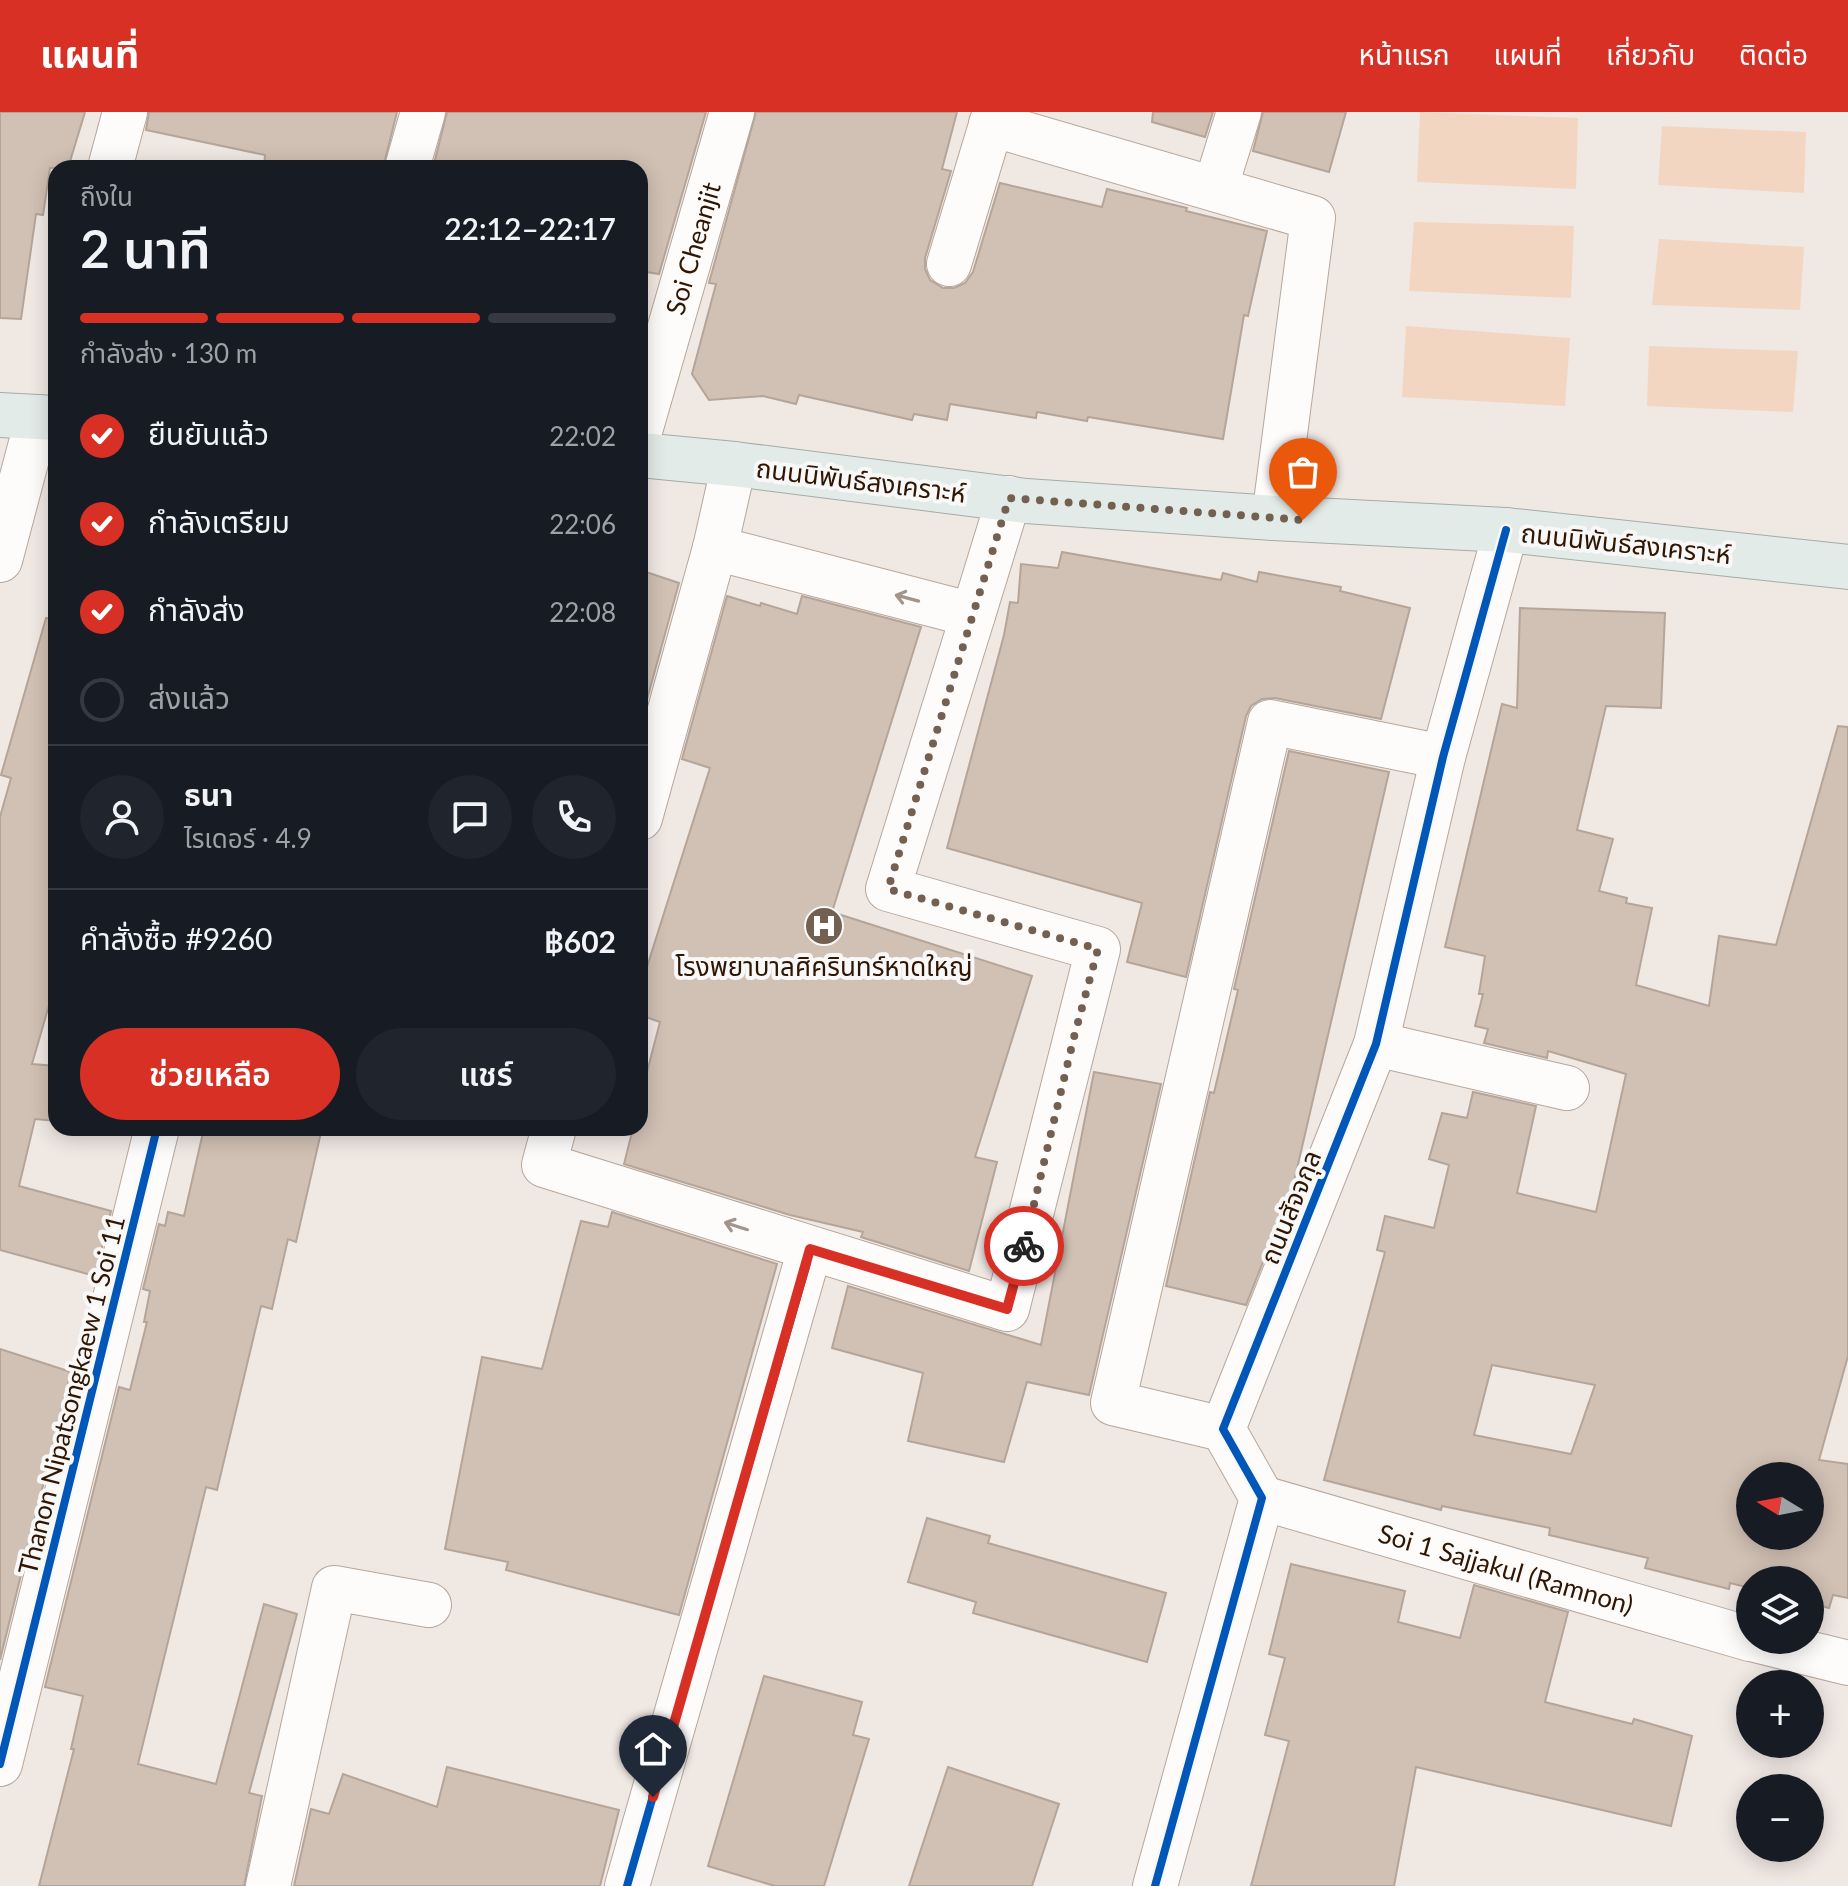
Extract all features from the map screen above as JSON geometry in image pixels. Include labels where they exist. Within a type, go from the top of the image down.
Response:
[{"type":"main road","name":"ถนนนิพันธ์สงเคราะห์","points":[[648,456],[1017,499],[1274,518],[1506,530],[1848,567]]},
{"type":"street","points":[[112,160],[125,112]]},
{"type":"street","points":[[409,160],[423,112]]},
{"type":"street","name":"Soi Cheanjit","points":[[648,403],[732,112]]},
{"type":"street","points":[[1215,189],[1239,112]]},
{"type":"street","points":[[949,264],[993,118],[1313,218],[1274,518]]},
{"type":"street","points":[[0,560],[31,416]]},
{"type":"street","points":[[648,789],[715,548],[734,464]]},
{"type":"street","points":[[549,1146],[808,1256],[1007,1309],[1098,949],[888,889],[973,615],[1017,499]]},
{"type":"street","points":[[925,862],[981,652],[1017,499]]},
{"type":"street","name":"ถนนสัจจกุล","points":[[1223,1429],[1376,1044],[1443,757],[1506,530]]},
{"type":"street","points":[[715,548],[973,615]]},
{"type":"street","points":[[1155,1886],[1262,1498],[1223,1429],[1113,1403],[1270,722],[1443,757]]},
{"type":"street","points":[[1376,1044],[1567,1088]]},
{"type":"street","name":"Thanon Nipatsongkaew 1 Soi 11","points":[[0,1764],[155,1136]]},
{"type":"street","points":[[627,1886],[808,1256]]},
{"type":"street","name":"Soi 1 Sajjakul (Ramnon)","points":[[1262,1498],[1736,1634]]},
{"type":"street","points":[[268,1886],[334,1588],[429,1605]]},
{"type":"street","name":"Soi 1 Sajjakul (Ramnon)","points":[[1812,1654],[1848,1663]]},
{"type":"shaded area","points":[[1420,112],[1578,118],[1576,189],[1417,182]]},
{"type":"shaded area","points":[[1662,126],[1806,132],[1804,193],[1658,185]]},
{"type":"shaded area","points":[[1414,222],[1574,226],[1571,298],[1409,291]]},
{"type":"shaded area","points":[[1659,239],[1804,247],[1800,310],[1652,305]]},
{"type":"shaded area","points":[[1406,326],[1570,338],[1565,406],[1402,397]]},
{"type":"shaded area","points":[[1649,346],[1798,351],[1793,412],[1647,406]]},
{"type":"building","points":[[0,112],[85,112],[70,160],[48,160],[43,215],[36,214],[21,319],[0,318]]},
{"type":"building","points":[[149,112],[397,112],[385,160],[265,160],[265,155],[146,130]]},
{"type":"building","points":[[447,112],[706,112],[659,274],[648,272],[648,160],[435,160]]},
{"type":"building","points":[[756,112],[957,112],[942,169],[951,171],[925,258],[925,269],[930,280],[943,288],[954,288],[965,283],[973,272],[1000,183],[1102,207],[1107,189],[1267,231],[1248,316],[1244,315],[1223,439],[1088,417],[1087,421],[1037,412],[1036,418],[950,404],[947,420],[914,414],[912,420],[799,395],[796,404],[763,396],[709,400],[692,374],[716,284],[709,283]]},
{"type":"building","points":[[1153,112],[1213,112],[1205,137],[1152,122]]},
{"type":"building","points":[[1263,112],[1346,112],[1329,172],[1253,151]]},
{"type":"building","points":[[1062,552],[1221,580],[1223,573],[1257,582],[1259,572],[1341,587],[1340,591],[1410,608],[1381,719],[1275,698],[1262,699],[1251,706],[1246,716],[1186,977],[1127,962],[1142,903],[947,848],[1010,602],[1018,603],[1021,564],[1058,568]]},
{"type":"building","points":[[648,573],[679,583],[648,696]]},
{"type":"building","points":[[727,596],[797,614],[802,596],[921,627],[832,912],[1032,976],[975,1157],[997,1162],[969,1271],[861,1237],[863,1232],[790,1215],[624,1164],[631,1136],[648,1136],[648,1068],[660,1022],[648,1018],[648,964],[710,768],[682,759]]},
{"type":"building","points":[[1520,608],[1665,613],[1661,708],[1606,706],[1577,830],[1613,839],[1599,891],[1627,898],[1626,903],[1652,908],[1636,985],[1709,1006],[1719,936],[1776,945],[1838,726],[1848,727],[1848,1356],[1819,1460],[1848,1464],[1848,1598],[1833,1595],[1829,1608],[1824,1607],[1824,1566],[1736,1566],[1736,1584],[1730,1583],[1729,1589],[1645,1568],[1648,1558],[1549,1535],[1550,1528],[1442,1506],[1441,1510],[1324,1480],[1385,1252],[1377,1250],[1385,1216],[1434,1228],[1449,1165],[1429,1159],[1442,1113],[1467,1118],[1473,1092],[1536,1106],[1517,1193],[1596,1212],[1626,1074],[1548,1051],[1547,1058],[1484,1043],[1488,1029],[1475,1026],[1483,994],[1479,994],[1485,956],[1445,947],[1502,704],[1517,708]],"holes":[[[1492,1365],[1595,1385],[1571,1454],[1474,1435]]]},
{"type":"building","points":[[48,618],[48,1009],[32,1064],[48,1065],[48,1120],[35,1119],[19,1186],[111,1211],[95,1276],[0,1250],[0,817],[11,778],[1,775]]},
{"type":"building","points":[[1289,751],[1389,772],[1293,1186],[1246,1305],[1166,1286],[1210,1092],[1214,1093],[1238,990],[1234,989]]},
{"type":"building","points":[[1094,1072],[1161,1084],[1089,1395],[1027,1382],[1004,1462],[908,1441],[923,1373],[832,1348],[848,1286],[1041,1345]]},
{"type":"building","points":[[202,1136],[320,1136],[296,1242],[288,1239],[272,1309],[261,1306],[217,1490],[206,1487],[138,1764],[216,1784],[264,1604],[297,1614],[249,1793],[262,1796],[244,1886],[39,1886],[74,1749],[71,1749],[83,1696],[45,1687],[119,1387],[130,1390],[147,1322],[144,1322],[150,1291],[143,1289],[159,1224],[165,1226],[168,1212],[184,1216]]},
{"type":"building","points":[[612,1212],[777,1264],[679,1615],[506,1570],[508,1562],[445,1549],[482,1357],[542,1369],[581,1221],[608,1227]]},
{"type":"building","points":[[0,1349],[71,1372],[0,1660]]},
{"type":"building","points":[[927,1518],[990,1536],[988,1543],[1166,1593],[1147,1662],[973,1613],[976,1602],[908,1582]]},
{"type":"building","points":[[1291,1564],[1405,1591],[1398,1622],[1460,1638],[1474,1585],[1568,1612],[1545,1702],[1632,1724],[1634,1719],[1692,1736],[1671,1826],[1416,1767],[1394,1886],[1251,1886],[1289,1741],[1265,1735],[1285,1658],[1269,1654]]},
{"type":"building","points":[[764,1676],[862,1702],[853,1735],[869,1739],[824,1886],[775,1886],[708,1866]]},
{"type":"building","points":[[447,1767],[619,1810],[600,1886],[294,1886],[311,1809],[329,1814],[343,1774],[437,1807]]},
{"type":"building","points":[[948,1767],[1059,1804],[1032,1886],[909,1886]]},
{"type":"cycle path","points":[[1155,1886],[1262,1498],[1223,1429],[1376,1044],[1443,757],[1506,530]]},
{"type":"cycle path","points":[[0,1764],[155,1136]]},
{"type":"cycle path","points":[[627,1886],[807,1263]]},
{"type":"way so far","points":[[1024,1246],[1098,949],[888,889],[1009,498],[1303,520]]},
{"type":"place","name":"โรงพยาบาลศิครินทร์หาดใหญ่","points":[[824,926]]},
{"type":"route","points":[[653,1797],[810,1249],[1007,1309],[1024,1246]]}]
